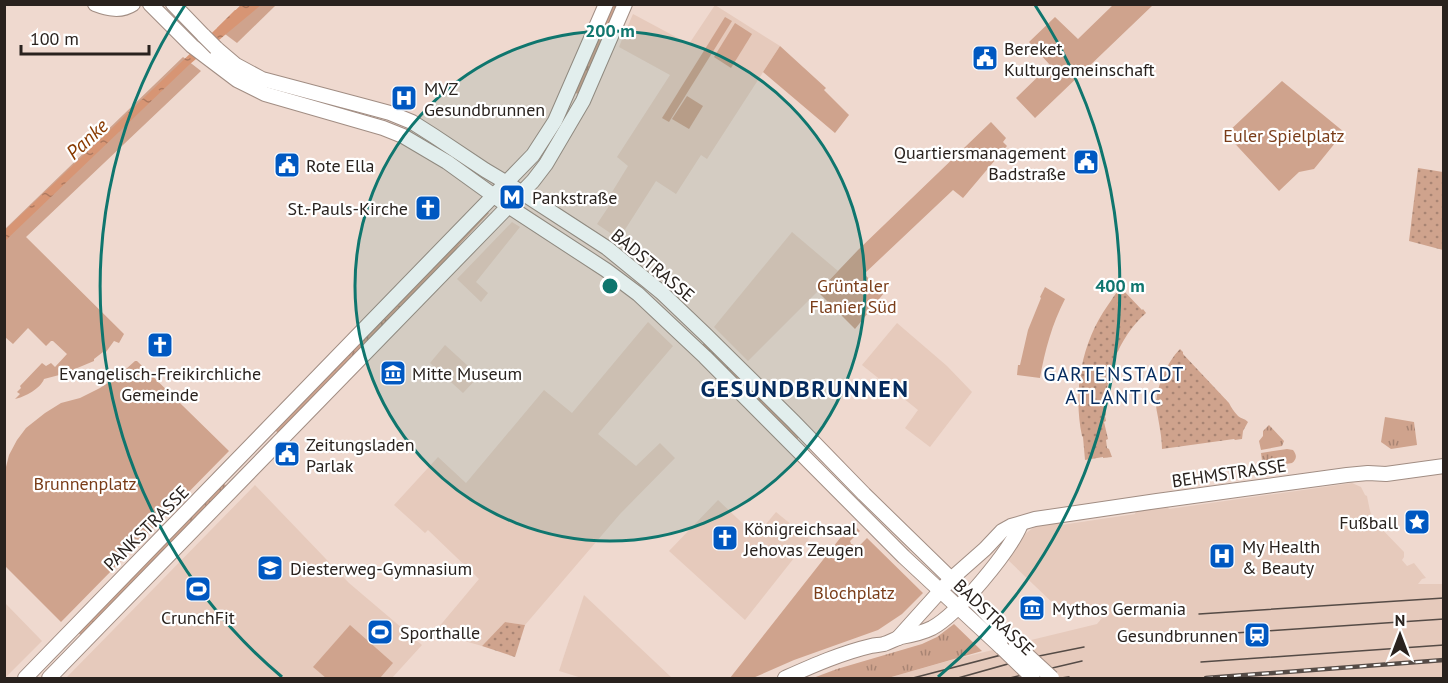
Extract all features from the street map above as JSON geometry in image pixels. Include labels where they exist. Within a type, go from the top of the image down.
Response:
[{"type":"main road","points":[[95,4],[116,10],[128,8],[133,4]]},
{"type":"main road","points":[[150,4],[192,46],[212,53]]},
{"type":"main road","points":[[173,4],[204,36],[212,53]]},
{"type":"main road","name":"PANKSTRASSE","points":[[25,678],[533,155],[555,121],[606,4]]},
{"type":"main road","name":"PANKSTRASSE","points":[[49,678],[533,181],[546,164],[583,101],[625,4]]},
{"type":"main road","name":"BADSTRASSE","points":[[212,53],[262,79],[390,113],[412,123],[606,248],[653,285],[1052,678]]},
{"type":"main road","name":"BADSTRASSE","points":[[212,53],[237,81],[265,94],[383,128],[403,136],[447,162],[508,206],[596,262],[638,294],[705,357],[853,506],[1033,678]]},
{"type":"main road","name":"BEHMSTRASSE","points":[[898,638],[951,579],[1002,531],[1011,526],[1035,519],[1157,501],[1347,475],[1386,474],[1443,466]]},
{"type":"main road","points":[[853,506],[864,494]]},
{"type":"main road","points":[[785,678],[855,651],[919,634],[934,627],[969,596],[1005,551],[1021,524]]},
{"type":"shaded area","points":[[715,5],[780,46],[707,159],[701,155],[676,194],[656,181],[619,239],[597,224],[613,200],[609,197],[628,166],[617,157],[670,75],[619,47],[623,37],[633,14],[689,44]]},
{"type":"shaded area","points":[[512,222],[520,227],[476,282],[488,293],[481,302],[457,279]]},
{"type":"shaded area","points":[[792,232],[838,271],[748,361],[714,327]]},
{"type":"shaded area","points":[[648,322],[673,346],[598,434],[636,466],[660,443],[675,458],[620,514],[525,625],[505,622],[482,646],[438,628],[479,579],[428,530],[425,533],[394,505],[438,457],[466,483],[544,390],[572,413]]},
{"type":"shaded area","points":[[897,323],[947,366],[972,392],[930,447],[905,428],[918,410],[862,365]]},
{"type":"shaded area","points":[[445,345],[479,376],[463,393],[430,363]]},
{"type":"shaded area","points":[[1352,483],[1361,487],[1367,496],[1375,522],[1404,552],[1402,560],[1407,566],[1414,563],[1426,578],[1418,584],[1443,584],[1443,678],[888,678],[1097,624],[1102,618],[1066,606],[1058,608],[1007,559],[1018,539],[1042,524],[1059,522],[1061,525],[1135,514],[1136,511],[1167,506],[1169,509]]},
{"type":"shaded area","points":[[255,485],[349,583],[422,645],[392,678],[66,678]]},
{"type":"shaded area","points":[[718,500],[756,536],[776,512],[809,539],[745,620],[669,551]]},
{"type":"shaded area","points":[[584,595],[672,678],[582,678],[559,671]]},
{"type":"shaded area","points":[[5,603],[42,641],[4,678]]},
{"type":"green space","points":[[1114,4],[1153,5],[1035,118],[1016,98],[1050,65],[1029,42],[1055,17],[1078,39]]},
{"type":"green space","points":[[241,5],[276,5],[237,43],[217,28]]},
{"type":"green space","points":[[612,5],[618,5],[580,94],[574,93]]},
{"type":"green space","points":[[725,17],[732,21],[669,122],[662,118]]},
{"type":"green space","points":[[735,23],[752,34],[731,68],[714,57]]},
{"type":"green space","points":[[780,46],[826,88],[824,90],[849,115],[835,133],[763,72]]},
{"type":"green space","points":[[183,57],[201,71],[26,237],[124,334],[119,343],[114,341],[106,352],[94,361],[44,379],[40,386],[32,392],[15,399],[20,394],[17,392],[20,386],[42,363],[46,366],[51,363],[55,367],[67,354],[53,341],[46,346],[28,328],[13,344],[5,337],[5,229]]},
{"type":"green space","name":"Euler Spielplatz","points":[[1282,81],[1344,132],[1314,169],[1299,172],[1279,191],[1226,134]]},
{"type":"green space","points":[[687,96],[703,106],[689,129],[672,119]]},
{"type":"green space","name":"Grüntaler Flanier Süd","points":[[991,122],[1006,138],[1003,142],[1007,146],[963,198],[953,190],[864,274],[884,293],[855,329],[818,292],[858,250]]},
{"type":"green space","points":[[1418,168],[1443,172],[1443,250],[1409,241]]},
{"type":"green space","points":[[486,211],[489,213],[459,245],[445,265],[278,434],[275,429]]},
{"type":"green space","points":[[1045,287],[1065,299],[1056,318],[1040,378],[1017,375],[1028,330]]},
{"type":"green space","points":[[1122,287],[1146,313],[1128,334],[1110,372],[1107,386],[1106,421],[1104,422],[1108,439],[1106,440],[1107,448],[1112,457],[1085,460],[1078,402],[1082,368],[1091,335]]},
{"type":"green space","points":[[704,343],[799,437],[795,442],[700,347]]},
{"type":"green space","points":[[1180,349],[1239,417],[1248,422],[1242,439],[1162,449],[1157,396],[1166,369]]},
{"type":"green space","name":"Brunnenplatz","points":[[135,361],[229,451],[61,622],[5,566],[4,475],[9,455],[26,428],[45,413],[61,403],[80,398],[100,388],[116,378]]},
{"type":"green space","points":[[1385,417],[1414,422],[1417,445],[1391,449],[1381,442]]},
{"type":"green space","points":[[1269,425],[1284,441],[1282,446],[1261,450],[1259,441],[1263,436],[1263,431]]},
{"type":"green space","points":[[1293,450],[1295,454],[1296,458],[1292,463],[1263,468],[1261,453]]},
{"type":"green space","points":[[223,483],[227,486],[82,636],[77,632]]},
{"type":"green space","name":"Blochplatz","points":[[852,523],[860,531],[850,541],[851,544],[857,548],[867,538],[923,593],[902,614],[878,630],[794,660],[753,678],[730,678]]},
{"type":"green space","points":[[505,622],[525,625],[515,657],[482,646]]},
{"type":"green space","points":[[954,624],[982,651],[888,678],[813,678],[922,644],[937,637]]},
{"type":"green space","points":[[350,625],[393,663],[380,678],[326,678],[313,667]]},
{"type":"water","points":[[241,5],[261,5],[190,64],[5,241],[5,230]]},
{"type":"tram line","points":[[1199,614],[1444,598]]},
{"type":"tram line","points":[[1205,635],[1444,619]]},
{"type":"tram line","points":[[1201,662],[1444,645]]},
{"type":"tram line","points":[[913,678],[1032,647]]},
{"type":"tram line","points":[[958,678],[1029,658],[1084,647]]},
{"type":"tram line","points":[[1010,678],[1082,661]]},
{"type":"tram line","points":[[1061,678],[1069,677]]},
{"type":"railway","points":[[1206,678],[1444,660]]},
{"type":"place","name":"Bereket Kulturgemeinschaft","points":[[985,58]]},
{"type":"place","name":"MVZ Gesundbrunnen","points":[[404,98]]},
{"type":"place","name":"Quartiersmanagement Badstraße","points":[[1086,162]]},
{"type":"place","name":"Rote Ella","points":[[287,165]]},
{"type":"place","name":"Pankstraße","points":[[512,197]]},
{"type":"place","name":"St.-Pauls-Kirche","points":[[428,208]]},
{"type":"place","name":"Evangelisch-Freikirchliche Gemeinde","points":[[160,345]]},
{"type":"place","name":"Mitte Museum","points":[[393,373]]},
{"type":"place","name":"Zeitungsladen Parlak","points":[[287,454]]},
{"type":"place","name":"Fußball","points":[[1417,522]]},
{"type":"place","name":"Königreichsaal Jehovas Zeugen","points":[[725,538]]},
{"type":"place","name":"My Health & Beauty","points":[[1222,556]]},
{"type":"place","name":"Diesterweg-Gymnasium","points":[[270,568]]},
{"type":"place","name":"CrunchFit","points":[[198,589]]},
{"type":"place","name":"Mythos Germania","points":[[1032,608]]},
{"type":"place","name":"Sporthalle","points":[[380,632]]},
{"type":"place","name":"Gesundbrunnen","points":[[1257,635]]},
{"type":"district","name":"GARTENSTADT ATLANTIC","points":[[1114,386]]},
{"type":"district","name":"GESUNDBRUNNEN","points":[[805,388]]},
{"type":"water label","name":"Panke","points":[[87,139]]}]
